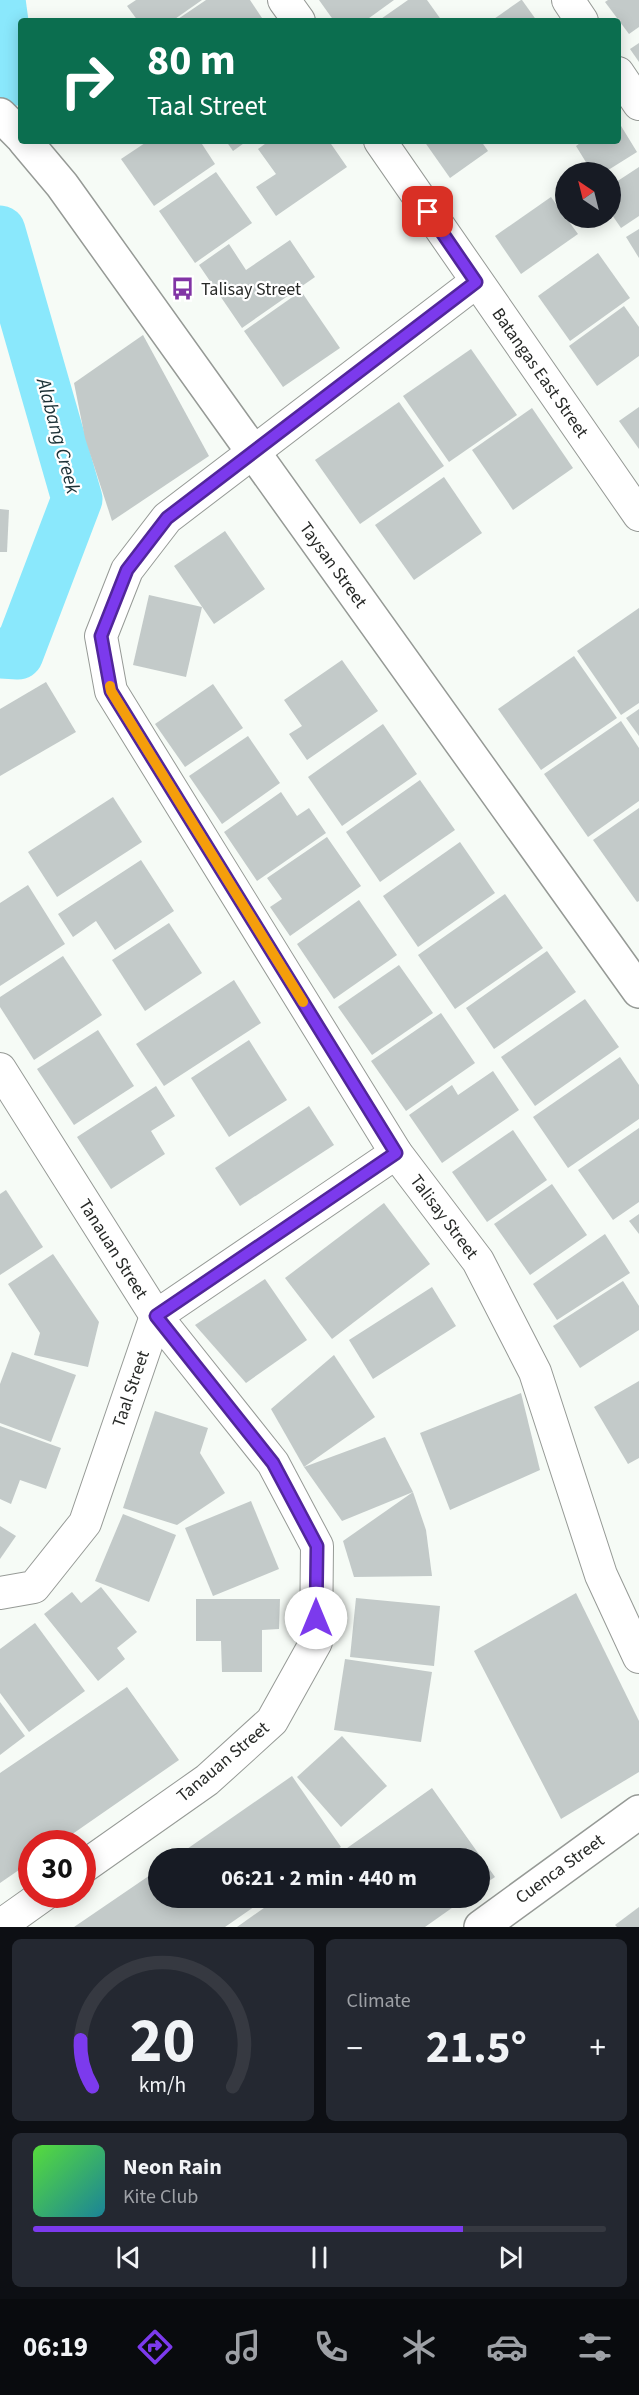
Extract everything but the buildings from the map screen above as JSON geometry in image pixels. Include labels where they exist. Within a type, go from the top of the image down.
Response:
[{"type":"street","points":[[284,0],[296,18]]},
{"type":"street","points":[[568,0],[580,18]]},
{"type":"street","points":[[621,77],[639,104]]},
{"type":"street","points":[[0,115],[18,133]]},
{"type":"street","name":"Taysan Street","points":[[27,144],[69,194],[639,991]]},
{"type":"street","name":"Batangas East Street","points":[[382,144],[639,515]]},
{"type":"street","name":"Talisay Street","points":[[476,282],[167,518],[127,570],[101,636],[111,691],[396,1153],[478,1261],[534,1372],[601,1575],[639,1657]]},
{"type":"street","name":"Tanauan Street","points":[[0,1069],[156,1316],[273,1463],[317,1546],[316,1642],[272,1721],[207,1780],[96,1858]]},
{"type":"street","points":[[156,1316],[396,1153]]},
{"type":"street","name":"Taal Street","points":[[0,1593],[34,1587],[85,1523],[156,1316]]},
{"type":"street","name":"Cuenca Street","points":[[481,1927],[639,1812]]},
{"type":"street","points":[[0,1926],[25,1908]]},
{"type":"waterway","name":"Alabang Creek","points":[[0,0],[11,81]]},
{"type":"waterway","name":"Alabang Creek","points":[[0,231],[77,499],[18,654],[0,653]]},
{"type":"slow traffic","points":[[110,686],[303,1002]]},
{"type":"place","name":"Talisay Street","points":[[183,289]]},
{"type":"route","points":[[316,1618],[317,1546],[273,1463],[156,1316],[396,1153],[111,691],[101,636],[127,570],[167,518],[476,282],[428,212]]}]
